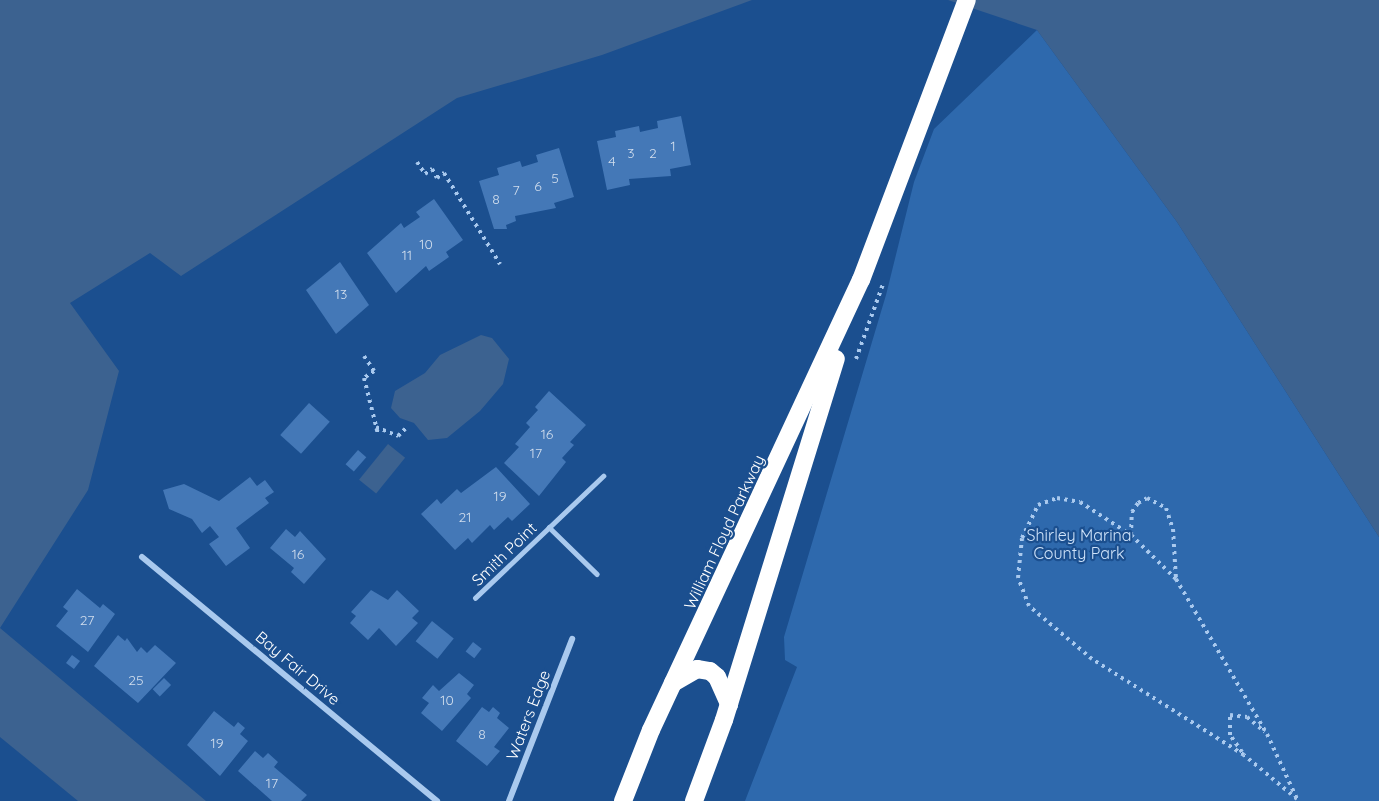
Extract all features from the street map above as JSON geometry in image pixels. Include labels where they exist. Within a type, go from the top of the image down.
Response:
[{"type":"highway","name":"William Floyd Parkway","points":[[694,801],[729,704],[861,280],[967,0]]},
{"type":"highway","name":"William Floyd Parkway","points":[[623,801],[674,683],[861,280]]},
{"type":"highway","points":[[674,683],[697,669],[710,671],[717,677],[729,704]]},
{"type":"street","name":"Bay Fair Drive","points":[[142,557],[437,801]]},
{"type":"street","name":"Waters Edge","points":[[509,801],[572,639]]},
{"type":"lane","name":"Smith Point","points":[[475,598],[603,476]]},
{"type":"lane","name":"Smith Point","points":[[549,527],[597,574]]},
{"type":"path","points":[[417,162],[425,174],[432,169],[437,178],[444,174],[500,264]]},
{"type":"path","points":[[364,356],[374,371],[364,378],[378,434]]},
{"type":"path","points":[[376,427],[398,436],[407,427]]},
{"type":"path","points":[[1057,498],[1080,502],[1131,535],[1176,579],[1268,734],[1298,800],[1244,755],[1092,659],[1029,606],[1018,578],[1022,538],[1038,505],[1057,498]]},
{"type":"path","points":[[1131,535],[1132,512],[1138,503],[1147,498],[1166,508],[1173,530],[1176,579]]},
{"type":"path","points":[[1244,755],[1230,735],[1230,716],[1247,717],[1268,734]]},
{"type":"green space","name":"Shirley Marina County Park","points":[[1037,30],[1177,222],[1379,537],[1379,801],[745,801],[797,667],[785,660],[784,637],[886,295],[914,182],[934,129]]},
{"type":"shaded area","points":[[0,0],[752,0],[602,55],[457,98],[181,276],[150,253],[70,303],[119,371],[88,490],[0,628]]},
{"type":"shaded area","points":[[948,0],[1379,0],[1379,537],[1177,222],[1037,30]]},
{"type":"shaded area","points":[[481,335],[492,338],[509,359],[503,384],[480,411],[447,438],[428,440],[414,423],[400,418],[391,408],[395,391],[425,373],[440,355]]},
{"type":"shaded area","points":[[388,444],[405,458],[376,494],[359,480]]},
{"type":"shaded area","points":[[0,628],[206,801],[78,801],[0,737]]},
{"type":"building","points":[[681,116],[691,165],[670,169],[671,176],[629,179],[630,185],[607,190],[597,141],[616,137],[615,131],[639,126],[640,132],[658,128],[657,121]]},
{"type":"building","points":[[559,148],[574,197],[554,203],[556,208],[515,216],[516,221],[506,225],[507,229],[494,229],[479,181],[499,175],[497,168],[520,161],[522,167],[538,162],[536,155]]},
{"type":"building","points":[[434,199],[463,240],[446,252],[449,257],[429,271],[426,266],[396,293],[367,253],[401,223],[404,228],[420,217],[416,212]]},
{"type":"building","points":[[340,262],[369,305],[336,334],[306,290]]},
{"type":"building","points":[[549,391],[586,425],[570,442],[574,445],[562,458],[566,462],[539,496],[504,463],[519,447],[515,444],[530,427],[526,423],[538,410],[535,407]]},
{"type":"building","points":[[309,403],[330,422],[301,454],[280,435]]},
{"type":"building","points":[[358,450],[366,457],[354,472],[346,464]]},
{"type":"building","points":[[496,467],[530,504],[512,521],[508,517],[494,530],[490,525],[472,543],[468,538],[455,550],[421,514],[437,499],[441,504],[457,489],[461,493]]},
{"type":"building","points":[[250,477],[257,486],[265,480],[274,492],[265,498],[269,503],[236,528],[250,548],[226,566],[209,544],[219,537],[210,526],[202,533],[192,519],[169,509],[163,490],[184,484],[219,501]]},
{"type":"building","points":[[286,529],[295,537],[300,531],[326,559],[304,584],[291,572],[294,568],[270,548]]},
{"type":"building","points":[[77,589],[100,608],[103,604],[115,614],[88,652],[56,626],[68,611],[63,607]]},
{"type":"building","points":[[371,590],[388,600],[397,590],[419,611],[412,618],[418,623],[396,646],[379,628],[368,640],[350,623],[356,616],[351,612]]},
{"type":"building","points":[[432,621],[454,639],[437,659],[416,641]]},
{"type":"building","points":[[118,635],[125,641],[127,638],[137,652],[141,647],[147,653],[155,645],[176,663],[138,703],[94,666]]},
{"type":"building","points":[[473,642],[482,649],[474,658],[466,651]]},
{"type":"building","points":[[72,655],[80,661],[74,669],[66,663]]},
{"type":"building","points":[[459,673],[474,685],[467,694],[471,698],[442,731],[421,713],[429,703],[422,698],[433,685],[439,691]]},
{"type":"building","points":[[164,678],[171,685],[160,696],[153,689]]},
{"type":"building","points":[[482,707],[489,712],[493,707],[500,713],[497,718],[509,728],[494,747],[500,751],[487,766],[456,741]]},
{"type":"building","points":[[214,711],[234,727],[238,722],[245,728],[240,734],[248,741],[220,776],[187,745]]},
{"type":"building","points":[[255,751],[263,758],[268,753],[278,762],[274,767],[307,795],[301,801],[272,801],[238,771]]}]
